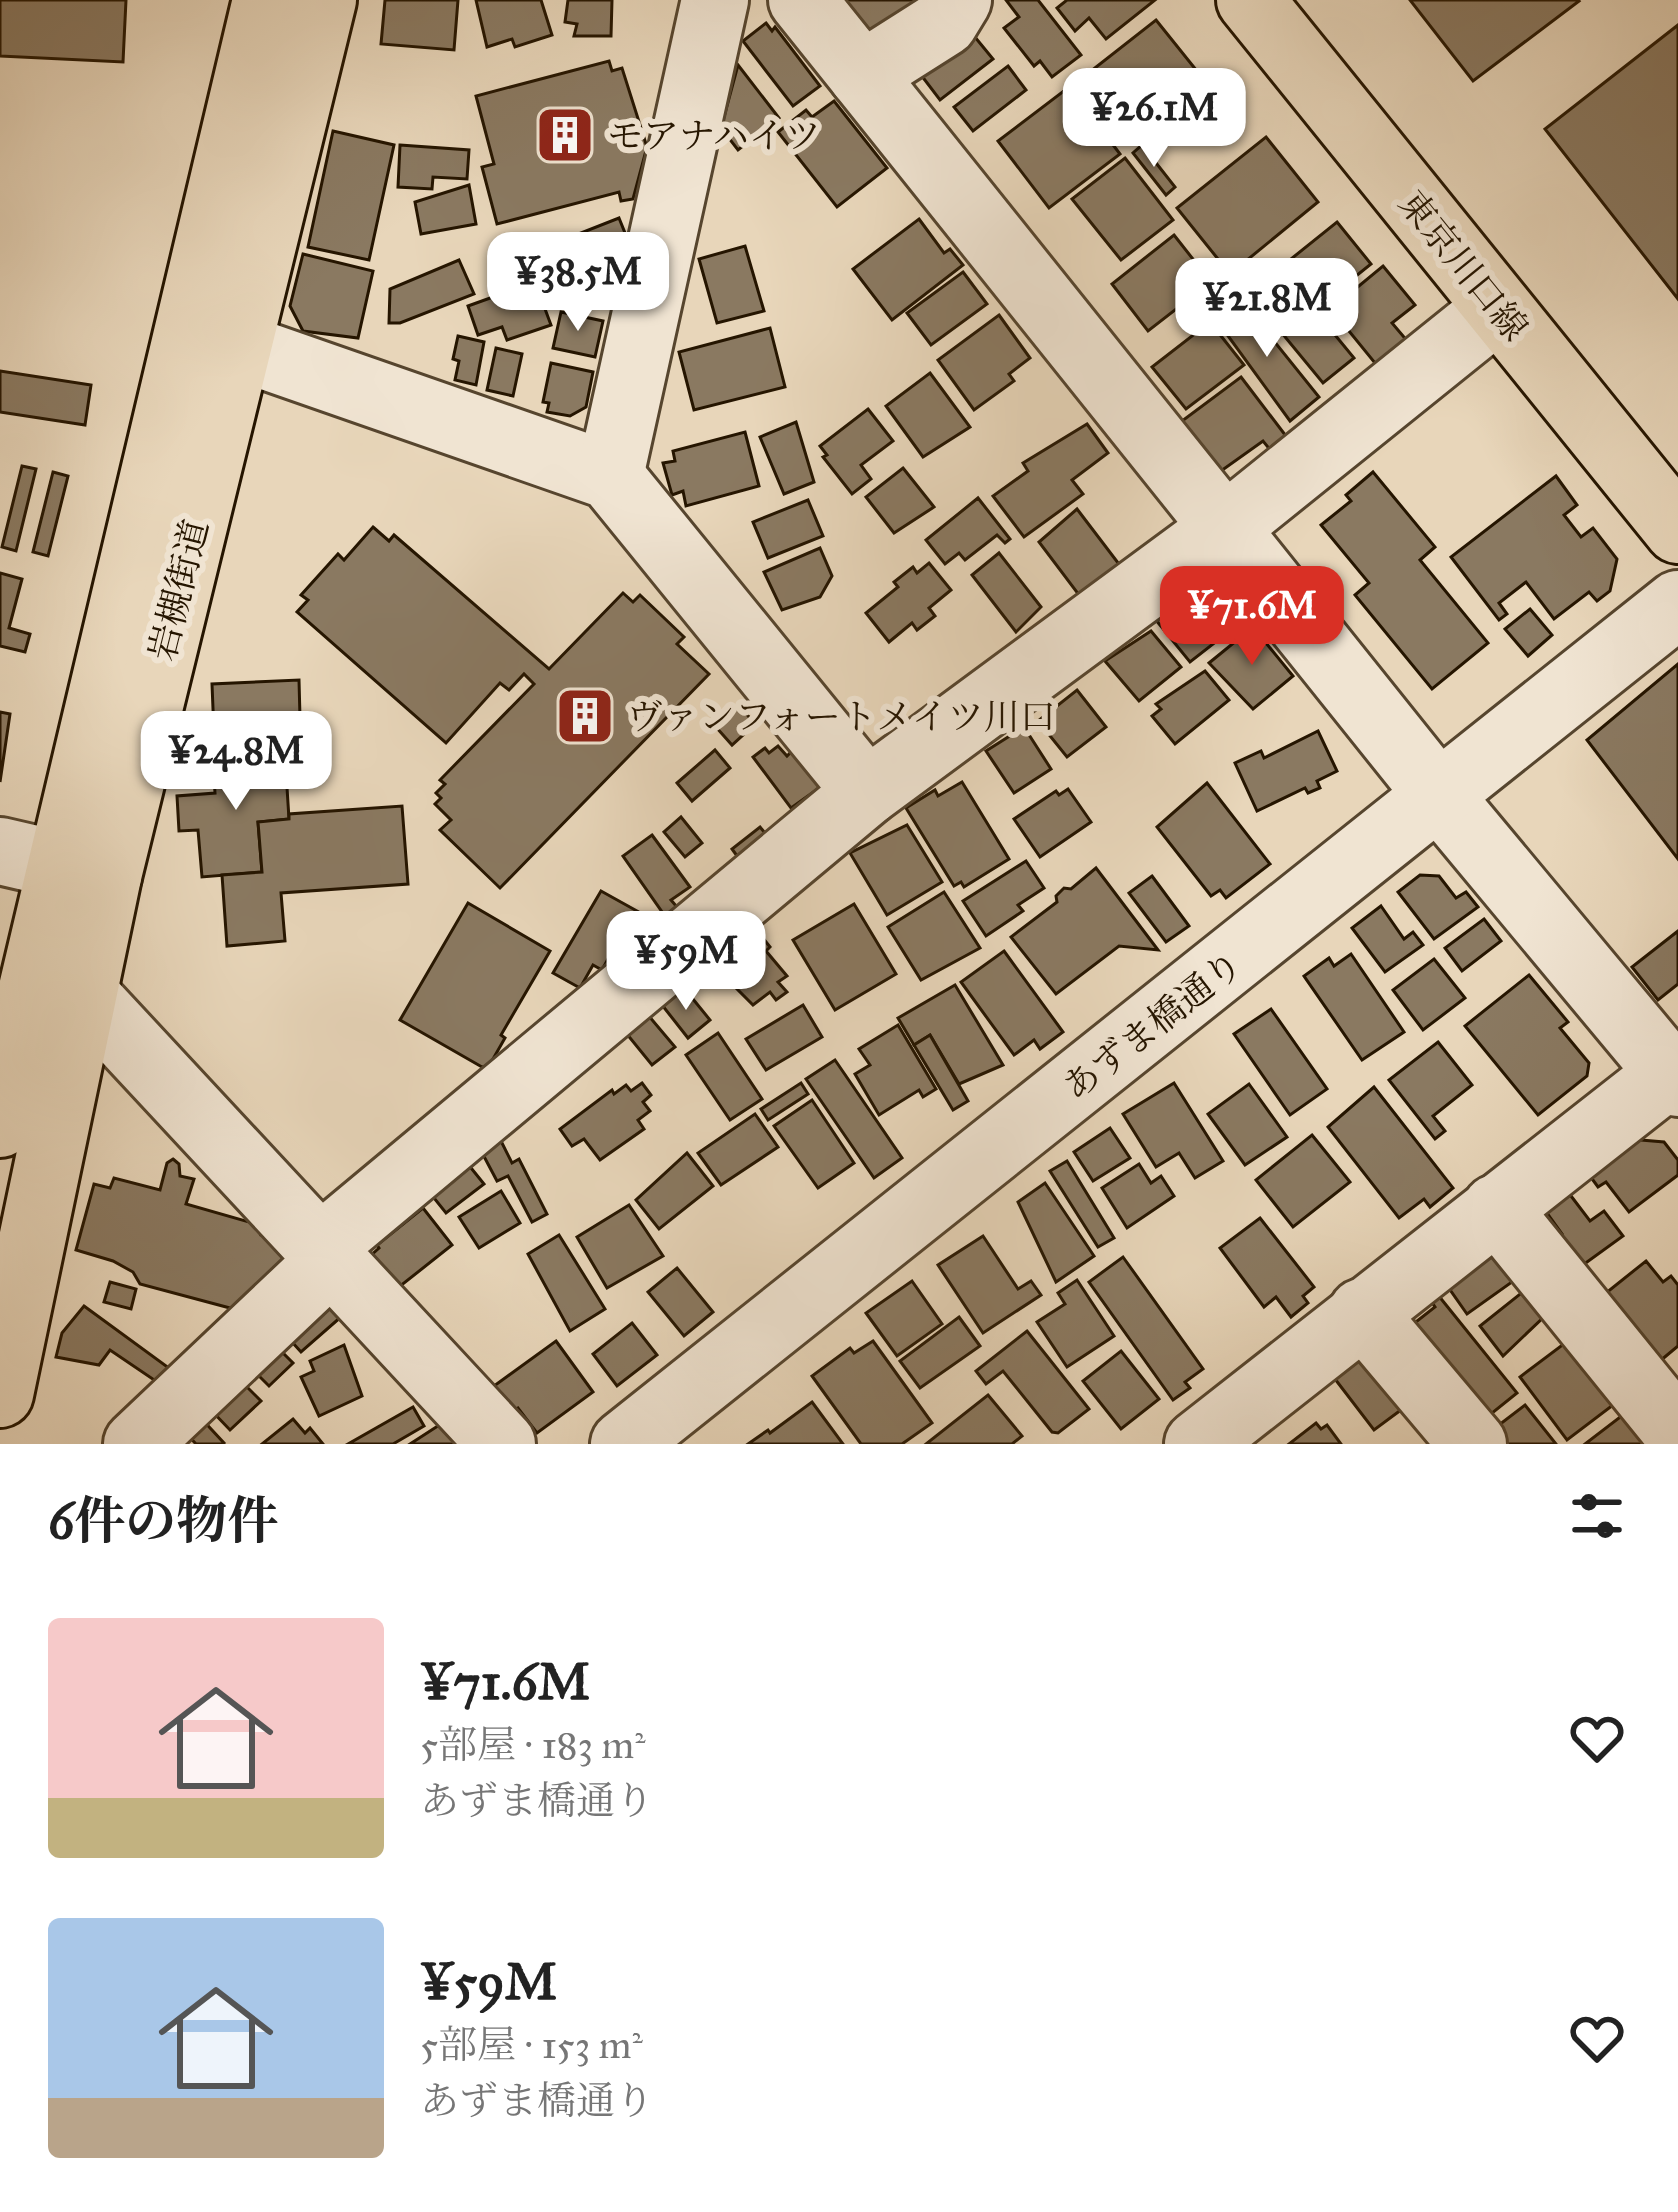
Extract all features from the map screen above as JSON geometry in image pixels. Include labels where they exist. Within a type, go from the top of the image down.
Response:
[{"type":"main road","name":"岩槻街道","points":[[0,1124],[57,863],[266,0]]},
{"type":"main road","name":"岩槻街道","points":[[0,1394],[82,993],[57,863],[237,346],[323,0]]},
{"type":"main road","name":"東京川口線","points":[[1250,0],[1678,530]]},
{"type":"street","points":[[610,476],[715,0]]},
{"type":"street","points":[[802,0],[1440,797],[1675,1075],[1496,1208],[1198,1444]]},
{"type":"street","points":[[862,75],[944,23],[958,0]]},
{"type":"street","points":[[137,1444],[324,1255],[867,792],[1226,527],[1498,308]]},
{"type":"street","points":[[237,346],[610,476],[867,792]]},
{"type":"street","name":"あずま橋通り","points":[[624,1444],[1678,604]]},
{"type":"street","points":[[82,993],[502,1444]]},
{"type":"street","points":[[1496,1208],[1678,1433]]},
{"type":"street","points":[[1363,1312],[1473,1444]]},
{"type":"building","points":[[0,0],[126,0],[123,62],[0,56]]},
{"type":"building","points":[[385,0],[458,0],[454,50],[381,44]]},
{"type":"building","points":[[476,0],[541,0],[552,35],[515,47],[512,39],[487,47]]},
{"type":"building","points":[[568,0],[612,0],[611,36],[574,36],[577,24],[565,22]]},
{"type":"building","points":[[928,0],[869,36],[843,2]]},
{"type":"building","points":[[1006,0],[1038,0],[1081,55],[1052,77],[1040,61],[1034,66],[1004,28],[1019,17]]},
{"type":"building","points":[[1067,0],[1155,0],[1106,39],[1089,18],[1075,31],[1057,8]]},
{"type":"building","points":[[1410,0],[1578,0],[1579,1],[1473,81]]},
{"type":"building","points":[[1156,20],[1205,81],[1126,144],[1077,82]]},
{"type":"building","points":[[766,23],[772,31],[775,27],[820,86],[793,106],[743,41]]},
{"type":"building","points":[[1678,25],[1678,299],[1545,129]]},
{"type":"building","points":[[970,31],[993,59],[940,100],[918,71]]},
{"type":"building","name":"モアナハイツ","points":[[609,61],[612,71],[622,68],[647,147],[633,199],[621,201],[619,192],[497,224],[482,167],[494,164],[476,96]]},
{"type":"building","points":[[738,65],[779,118],[738,150],[721,128]]},
{"type":"building","points":[[1008,66],[1026,90],[973,131],[954,107]]},
{"type":"building","points":[[1069,87],[1120,154],[1049,208],[998,141]]},
{"type":"building","points":[[834,101],[887,168],[837,207],[778,132],[806,110],[812,117]]},
{"type":"building","points":[[333,131],[394,145],[369,260],[308,247]]},
{"type":"building","points":[[1266,137],[1318,202],[1230,274],[1177,208]]},
{"type":"building","points":[[400,145],[469,150],[467,179],[433,177],[432,189],[398,187]]},
{"type":"building","points":[[1142,145],[1175,187],[1166,195],[1133,153]]},
{"type":"building","points":[[1125,158],[1173,220],[1121,260],[1072,199]]},
{"type":"building","points":[[469,185],[476,224],[421,234],[415,202]]},
{"type":"building","points":[[619,218],[627,238],[619,241],[623,253],[616,256],[619,264],[556,289],[540,249]]},
{"type":"building","points":[[919,219],[944,253],[950,249],[963,265],[892,320],[853,269]]},
{"type":"building","points":[[1337,222],[1371,264],[1325,301],[1291,259]]},
{"type":"building","points":[[1174,235],[1211,282],[1148,331],[1112,284]]},
{"type":"building","points":[[745,246],[764,311],[717,323],[699,259]]},
{"type":"building","points":[[303,254],[373,271],[358,338],[303,331],[290,306]]},
{"type":"building","points":[[459,260],[474,294],[389,323],[390,289]]},
{"type":"building","points":[[1383,266],[1415,305],[1392,323],[1409,343],[1379,368],[1331,309]]},
{"type":"building","points":[[963,272],[987,304],[931,345],[907,313]]},
{"type":"building","points":[[1289,279],[1354,358],[1323,383],[1267,315],[1287,298],[1278,288]]},
{"type":"building","points":[[535,282],[551,325],[507,340],[502,327],[478,335],[468,306]]},
{"type":"building","points":[[1240,299],[1319,397],[1290,421],[1215,318]]},
{"type":"building","points":[[561,312],[603,321],[595,357],[553,348]]},
{"type":"building","points":[[999,315],[1030,358],[1009,374],[1014,381],[974,410],[938,360]]},
{"type":"building","points":[[1210,322],[1244,365],[1186,409],[1152,367]]},
{"type":"building","points":[[770,328],[785,387],[694,410],[679,352]]},
{"type":"building","points":[[458,336],[484,342],[476,385],[455,380]]},
{"type":"building","points":[[496,348],[522,354],[513,396],[487,390]]},
{"type":"building","points":[[551,363],[593,372],[586,407],[570,416],[547,412],[549,403],[543,402]]},
{"type":"building","points":[[0,371],[91,385],[85,425],[0,412]]},
{"type":"building","points":[[930,373],[970,427],[923,457],[886,406]]},
{"type":"building","points":[[1241,377],[1289,440],[1272,452],[1263,441],[1221,471],[1182,421]]},
{"type":"building","points":[[868,409],[893,441],[861,465],[871,479],[852,494],[823,457],[827,455],[820,446]]},
{"type":"building","points":[[796,422],[814,482],[784,494],[760,437]]},
{"type":"building","points":[[1087,424],[1108,453],[1072,480],[1083,494],[1024,537],[993,496],[1028,471],[1023,463]]},
{"type":"building","points":[[745,432],[759,486],[686,506],[683,491],[672,495],[663,463],[675,461],[673,451]]},
{"type":"building","points":[[22,466],[36,469],[16,551],[2,547]]},
{"type":"building","points":[[903,468],[934,507],[894,533],[866,497]]},
{"type":"building","points":[[53,472],[68,476],[48,556],[33,552]]},
{"type":"building","points":[[1373,472],[1435,547],[1420,560],[1488,643],[1432,689],[1355,595],[1369,583],[1321,525],[1351,501],[1346,495]]},
{"type":"building","points":[[1556,476],[1577,505],[1564,515],[1581,537],[1593,528],[1617,559],[1610,591],[1597,601],[1589,592],[1554,619],[1526,582],[1499,603],[1507,614],[1499,620],[1451,557]]},
{"type":"building","points":[[978,498],[1010,539],[1005,543],[997,535],[965,560],[959,553],[945,564],[926,540]]},
{"type":"building","points":[[808,500],[823,536],[768,558],[753,522]]},
{"type":"building","points":[[1077,509],[1125,572],[1085,603],[1039,542]]},
{"type":"building","name":"ヴァンフォートメイツ川口","points":[[373,527],[389,541],[394,535],[549,669],[623,593],[633,602],[640,595],[684,637],[677,644],[709,674],[500,888],[440,830],[451,820],[435,804],[441,798],[436,793],[445,784],[440,780],[534,684],[524,674],[509,690],[500,683],[446,743],[297,612],[308,600],[301,595],[338,554],[344,560]]},
{"type":"building","points":[[820,548],[832,576],[820,597],[782,610],[764,572]]},
{"type":"building","points":[[999,553],[1041,607],[1016,632],[972,575]]},
{"type":"building","points":[[929,563],[951,590],[929,608],[935,616],[917,630],[912,623],[889,642],[866,613],[898,587],[894,582],[913,567],[917,573]]},
{"type":"building","points":[[0,573],[22,579],[9,628],[30,634],[25,652],[0,646]]},
{"type":"building","points":[[1194,586],[1220,589],[1245,619],[1190,662],[1155,619]]},
{"type":"building","points":[[1530,609],[1552,635],[1528,656],[1505,629]]},
{"type":"building","points":[[1253,627],[1293,676],[1253,709],[1209,663]]},
{"type":"building","points":[[1151,631],[1181,667],[1139,701],[1105,661]]},
{"type":"building","points":[[1678,664],[1678,859],[1587,740]]},
{"type":"building","points":[[1205,671],[1229,700],[1175,744],[1152,716],[1161,709],[1156,704]]},
{"type":"building","points":[[299,680],[301,755],[215,758],[212,684]]},
{"type":"building","points":[[1077,690],[1106,727],[1067,757],[1038,721]]},
{"type":"building","points":[[739,705],[755,724],[732,745],[715,726]]},
{"type":"building","points":[[0,712],[10,714],[0,782]]},
{"type":"building","points":[[1024,727],[1051,769],[1014,793],[986,751]]},
{"type":"building","points":[[1318,731],[1337,771],[1317,781],[1320,788],[1308,793],[1305,788],[1257,811],[1235,763],[1261,751],[1264,758]]},
{"type":"building","points":[[778,746],[787,756],[794,749],[822,786],[791,808],[753,757]]},
{"type":"building","points":[[715,750],[730,768],[692,801],[677,783]]},
{"type":"building","points":[[285,756],[289,819],[258,822],[262,872],[202,877],[198,830],[179,831],[177,796],[215,793],[213,761]]},
{"type":"building","points":[[962,782],[1009,859],[964,887],[961,882],[954,886],[906,808],[935,790],[938,796]]},
{"type":"building","points":[[1207,783],[1270,864],[1226,898],[1220,890],[1211,896],[1157,827]]},
{"type":"building","points":[[1068,789],[1091,822],[1040,857],[1014,819],[1056,791],[1059,795]]},
{"type":"building","points":[[402,806],[408,884],[281,893],[285,941],[227,946],[222,875],[262,872],[258,822],[289,819],[289,814]]},
{"type":"building","points":[[681,817],[702,843],[685,857],[664,832]]},
{"type":"building","points":[[907,825],[942,882],[887,915],[850,853]]},
{"type":"building","points":[[760,827],[774,844],[745,867],[732,849]]},
{"type":"building","points":[[652,835],[690,887],[671,900],[677,907],[665,916],[623,856]]},
{"type":"building","points":[[1026,861],[1044,888],[1018,905],[1023,911],[986,936],[963,901]]},
{"type":"building","points":[[1096,868],[1158,950],[1119,946],[1056,994],[1011,937],[1057,902],[1064,888],[1071,889]]},
{"type":"building","points":[[1420,875],[1439,876],[1456,898],[1466,892],[1478,907],[1434,939],[1398,892]]},
{"type":"building","points":[[1152,876],[1189,926],[1166,942],[1129,893]]},
{"type":"building","points":[[601,891],[646,916],[619,963],[609,957],[602,970],[593,965],[580,988],[553,973]]},
{"type":"building","points":[[944,892],[980,948],[921,980],[888,927]]},
{"type":"building","points":[[468,903],[550,951],[501,1035],[505,1038],[489,1066],[482,1067],[400,1020]]},
{"type":"building","points":[[854,904],[896,974],[835,1010],[793,940]]},
{"type":"building","points":[[1381,906],[1404,939],[1413,932],[1423,945],[1385,972],[1352,928]]},
{"type":"building","points":[[1484,919],[1501,941],[1462,971],[1445,948]]},
{"type":"building","points":[[755,928],[770,947],[766,951],[787,976],[778,982],[787,992],[776,1000],[770,992],[753,1005],[729,981],[723,985],[707,966]]},
{"type":"building","points":[[1678,931],[1678,984],[1658,1000],[1632,967]]},
{"type":"building","points":[[1004,951],[1063,1032],[1040,1049],[1034,1040],[1014,1055],[961,982]]},
{"type":"building","points":[[1351,954],[1404,1032],[1362,1060],[1304,976],[1329,958],[1334,966]]},
{"type":"building","points":[[1434,959],[1465,998],[1423,1030],[1393,990]]},
{"type":"building","points":[[1529,975],[1568,1022],[1560,1028],[1589,1063],[1587,1076],[1538,1115],[1465,1026]]},
{"type":"building","points":[[955,985],[1003,1065],[959,1084],[930,1035],[914,1045],[898,1018]]},
{"type":"building","points":[[684,988],[710,1020],[688,1038],[662,1005]]},
{"type":"building","points":[[803,1005],[822,1037],[766,1070],[746,1039]]},
{"type":"building","points":[[1271,1009],[1327,1089],[1290,1115],[1234,1034]]},
{"type":"building","points":[[648,1015],[675,1047],[652,1065],[626,1033]]},
{"type":"building","points":[[898,1025],[936,1089],[923,1097],[919,1090],[879,1115],[855,1074],[870,1065],[859,1049]]},
{"type":"building","points":[[718,1033],[762,1099],[730,1120],[686,1055]]},
{"type":"building","points":[[930,1035],[968,1101],[953,1110],[914,1045]]},
{"type":"building","points":[[1438,1042],[1472,1085],[1433,1116],[1445,1131],[1435,1139],[1389,1080]]},
{"type":"building","points":[[835,1060],[902,1158],[874,1178],[806,1079]]},
{"type":"building","points":[[642,1083],[651,1095],[643,1102],[650,1111],[638,1120],[644,1129],[600,1160],[584,1139],[572,1146],[560,1129],[612,1090],[614,1094],[626,1085],[631,1091]]},
{"type":"building","points":[[801,1083],[808,1094],[768,1120],[761,1109]]},
{"type":"building","points":[[1174,1083],[1223,1161],[1195,1178],[1179,1153],[1156,1167],[1123,1114]]},
{"type":"building","points":[[1249,1084],[1287,1137],[1245,1165],[1208,1114]]},
{"type":"building","points":[[1374,1087],[1453,1188],[1430,1207],[1424,1199],[1399,1218],[1328,1127]]},
{"type":"building","points":[[812,1100],[854,1163],[818,1188],[774,1126]]},
{"type":"building","points":[[755,1114],[778,1147],[721,1185],[698,1153]]},
{"type":"building","points":[[1110,1128],[1130,1158],[1093,1181],[1074,1152]]},
{"type":"building","points":[[1312,1135],[1350,1182],[1293,1227],[1256,1180]]},
{"type":"building","points":[[500,1139],[512,1163],[519,1159],[547,1214],[532,1222],[508,1176],[497,1181],[480,1149]]},
{"type":"building","points":[[1629,1139],[1664,1142],[1678,1160],[1678,1175],[1629,1212],[1606,1182],[1598,1187],[1587,1172]]},
{"type":"building","points":[[687,1153],[713,1186],[659,1229],[636,1200]]},
{"type":"building","points":[[463,1158],[484,1184],[446,1213],[426,1188]]},
{"type":"building","points":[[173,1159],[179,1164],[180,1176],[194,1179],[186,1204],[263,1226],[261,1235],[287,1242],[284,1277],[245,1312],[140,1284],[133,1272],[113,1261],[76,1250],[94,1184],[110,1188],[114,1178],[160,1190],[167,1163]]},
{"type":"building","points":[[1067,1161],[1114,1238],[1098,1247],[1050,1171]]},
{"type":"building","points":[[1139,1164],[1151,1183],[1161,1176],[1174,1196],[1127,1228],[1102,1188]]},
{"type":"building","points":[[1045,1183],[1094,1256],[1056,1282],[1018,1202]]},
{"type":"building","points":[[501,1191],[520,1223],[479,1248],[459,1217]]},
{"type":"building","points":[[1568,1192],[1590,1221],[1604,1211],[1623,1236],[1576,1270],[1554,1240],[1562,1234],[1544,1209]]},
{"type":"building","points":[[629,1205],[663,1256],[607,1288],[577,1237]]},
{"type":"building","points":[[423,1208],[452,1245],[394,1291],[368,1258]]},
{"type":"building","points":[[1260,1218],[1314,1287],[1303,1296],[1308,1303],[1291,1317],[1276,1297],[1264,1307],[1220,1248]]},
{"type":"building","points":[[559,1235],[605,1309],[570,1331],[528,1254]]},
{"type":"building","points":[[983,1236],[1018,1289],[1031,1281],[1041,1295],[983,1333],[938,1265]]},
{"type":"building","points":[[1486,1256],[1506,1258],[1519,1277],[1467,1314],[1446,1284]]},
{"type":"building","points":[[1123,1257],[1203,1369],[1185,1382],[1190,1388],[1173,1400],[1089,1282]]},
{"type":"building","points":[[1646,1261],[1663,1282],[1671,1276],[1678,1285],[1678,1346],[1660,1361],[1606,1293]]},
{"type":"building","points":[[677,1268],[713,1312],[684,1336],[648,1292]]},
{"type":"building","points":[[1077,1280],[1114,1336],[1067,1367],[1037,1322],[1065,1304],[1058,1293]]},
{"type":"building","points":[[912,1281],[942,1324],[897,1356],[866,1313]]},
{"type":"building","points":[[110,1282],[136,1289],[131,1309],[104,1302]]},
{"type":"building","points":[[1529,1287],[1549,1312],[1503,1356],[1480,1326]]},
{"type":"building","points":[[324,1295],[342,1316],[301,1352],[283,1332]]},
{"type":"building","points":[[1438,1295],[1517,1393],[1486,1418],[1412,1325],[1435,1307],[1431,1301]]},
{"type":"building","points":[[84,1306],[173,1371],[163,1386],[110,1350],[99,1365],[56,1357],[62,1333]]},
{"type":"building","points":[[959,1317],[980,1346],[920,1388],[900,1361]]},
{"type":"building","points":[[632,1323],[657,1355],[617,1386],[593,1354]]},
{"type":"building","points":[[1027,1331],[1089,1409],[1058,1433],[1052,1432],[1003,1371],[986,1384],[976,1371]]},
{"type":"building","points":[[1569,1340],[1617,1402],[1567,1440],[1520,1377]]},
{"type":"building","points":[[271,1341],[293,1363],[269,1386],[247,1364]]},
{"type":"building","points":[[556,1341],[593,1392],[537,1433],[518,1408],[505,1417],[487,1391]]},
{"type":"building","points":[[873,1341],[932,1423],[902,1444],[861,1444],[812,1376],[850,1348],[854,1353]]},
{"type":"building","points":[[344,1345],[362,1396],[319,1416],[301,1377],[314,1371],[310,1361]]},
{"type":"building","points":[[1121,1351],[1159,1399],[1121,1429],[1083,1381]]},
{"type":"building","points":[[1364,1357],[1409,1404],[1374,1430],[1335,1379]]},
{"type":"building","points":[[236,1376],[261,1401],[230,1430],[209,1408]]},
{"type":"building","points":[[988,1395],[1022,1436],[1012,1444],[926,1444]]},
{"type":"building","points":[[812,1402],[843,1444],[748,1444],[770,1433]]},
{"type":"building","points":[[1525,1405],[1556,1444],[1508,1444],[1495,1428]]},
{"type":"building","points":[[413,1407],[424,1426],[393,1444],[348,1444]]},
{"type":"building","points":[[1628,1411],[1655,1444],[1585,1444]]},
{"type":"building","points":[[199,1416],[223,1444],[196,1444],[183,1430]]},
{"type":"building","points":[[293,1419],[305,1433],[310,1428],[323,1444],[262,1444]]},
{"type":"building","points":[[447,1420],[462,1444],[410,1444]]},
{"type":"building","points":[[1316,1423],[1321,1429],[1327,1425],[1341,1444],[1289,1444]]},
{"type":"place","name":"モアナハイツ","points":[[565,135]]},
{"type":"place","name":"ヴァンフォートメイツ川口","points":[[585,716]]}]
